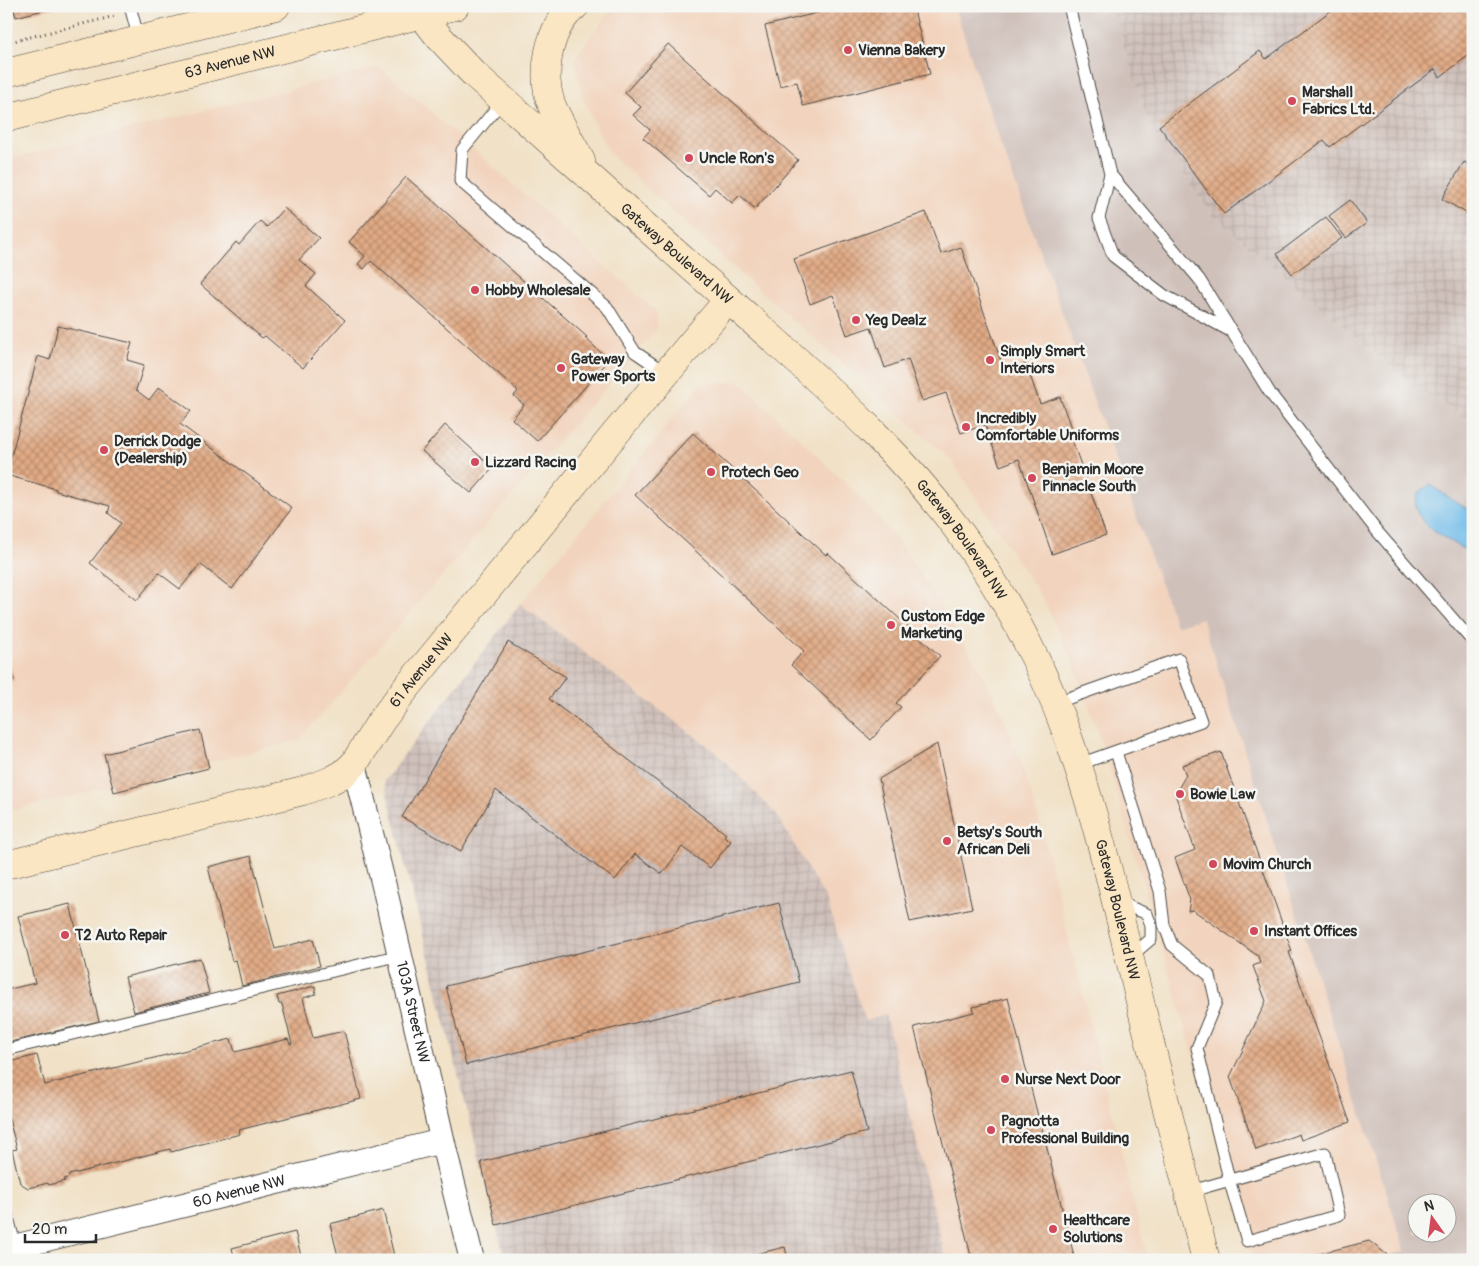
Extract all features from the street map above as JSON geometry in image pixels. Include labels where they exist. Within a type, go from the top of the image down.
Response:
[{"type":"main road","name":"63 Avenue NW","points":[[6,118],[418,10],[455,6]]},
{"type":"main road","points":[[575,6],[559,25],[550,45],[547,67],[548,88],[552,105],[590,178]]},
{"type":"main road","points":[[6,73],[267,7]]},
{"type":"main road","name":"Gateway Boulevard NW","points":[[418,10],[474,74],[826,386],[889,447],[941,506],[981,562],[1018,624],[1055,704],[1088,796],[1206,1260]]},
{"type":"main road","name":"61 Avenue NW","points":[[6,865],[303,791],[330,781],[354,764],[381,721],[403,692],[728,300]]},
{"type":"street","name":"103A Street NW","points":[[354,764],[442,1142],[472,1260]]},
{"type":"street","name":"60 Avenue NW","points":[[14,1252],[442,1142]]},
{"type":"lane","points":[[1069,6],[1110,174],[1199,279],[1270,393],[1376,530],[1473,642]]},
{"type":"lane","points":[[131,9],[139,40]]},
{"type":"lane","points":[[503,100],[462,150],[460,181],[607,307],[635,352],[666,373]]},
{"type":"lane","points":[[1110,174],[1099,218],[1113,256],[1164,295],[1232,332]]},
{"type":"lane","points":[[1055,704],[1179,659],[1201,721],[1077,766]]},
{"type":"lane","points":[[1116,752],[1160,891],[1164,925],[1172,945],[1210,976],[1216,1002],[1197,1048],[1229,1179],[1247,1241],[1339,1215],[1325,1153],[1229,1179],[1188,1192]]},
{"type":"lane","points":[[1115,897],[1130,907],[1148,914],[1151,925],[1151,939],[1130,957]]},
{"type":"lane","points":[[1151,925],[1164,925]]},
{"type":"lane","points":[[6,1050],[400,956]]},
{"type":"lane","points":[[6,1210],[14,1252]]},
{"type":"path","points":[[6,43],[131,9]]},
{"type":"shaded area","points":[[623,6],[954,6],[992,120],[1176,626],[1202,617],[1405,1251],[1374,1260],[1253,1260],[1105,753],[1074,664],[1044,601],[952,461],[733,267],[609,153],[582,97],[575,58],[612,9]]},
{"type":"shaded area","points":[[954,6],[1111,6],[1150,127],[1212,215],[1417,389],[1473,423],[1473,1260],[1408,1260],[1202,618],[1176,626],[992,120]]},
{"type":"shaded area","points":[[1111,6],[1473,6],[1473,423],[1417,389],[1212,215],[1150,127]]},
{"type":"shaded area","points":[[380,67],[657,312],[656,330],[299,740],[6,812],[6,160]]},
{"type":"shaded area","points":[[740,382],[856,493],[897,540],[929,587],[977,665],[1000,709],[1020,758],[1044,837],[1148,1260],[946,1260],[885,1016],[865,1021],[827,901],[717,753],[520,604],[701,384]]},
{"type":"shaded area","points":[[520,604],[717,753],[776,814],[827,901],[865,1021],[885,1015],[946,1260],[505,1260],[384,781]]},
{"type":"shaded area","points":[[1405,1251],[1408,1260],[1374,1260]]},
{"type":"water","points":[[1430,485],[1473,513],[1473,554],[1440,535],[1419,516],[1416,508],[1418,493]]},
{"type":"building","points":[[13,6],[55,6],[55,7],[16,17]]},
{"type":"building","name":"Vienna Bakery","points":[[844,6],[913,6],[930,74],[803,106],[797,82],[780,86],[765,26]]},
{"type":"building","name":"Marshall Fabrics Ltd.","points":[[1337,6],[1473,6],[1473,52],[1440,77],[1435,69],[1330,147],[1324,140],[1224,214],[1159,126],[1260,51],[1266,59]]},
{"type":"building","points":[[668,44],[798,160],[755,209],[740,195],[732,203],[715,188],[709,195],[643,138],[650,130],[633,115],[641,107],[625,93]]},
{"type":"building","points":[[1473,156],[1473,217],[1442,199],[1464,162],[1468,164]]},
{"type":"building","points":[[406,177],[587,337],[585,338],[609,360],[537,441],[512,419],[524,405],[514,396],[518,391],[371,261],[364,269],[358,264],[365,256],[349,242]]},
{"type":"building","points":[[1350,200],[1367,223],[1346,238],[1329,216]]},
{"type":"building","points":[[284,208],[319,238],[299,260],[316,274],[306,286],[345,320],[303,368],[265,336],[262,338],[200,284],[236,242],[239,245],[260,221],[267,227]]},
{"type":"building","points":[[926,212],[941,254],[961,247],[1005,372],[1026,364],[1040,404],[1060,397],[1075,439],[1072,440],[1106,535],[1052,554],[1019,459],[1000,466],[985,425],[961,433],[946,393],[922,401],[908,359],[885,368],[871,327],[847,335],[833,295],[810,304],[794,259]]},
{"type":"building","points":[[1326,217],[1342,238],[1292,274],[1277,254]]},
{"type":"building","points":[[58,326],[132,343],[127,360],[144,365],[136,390],[149,400],[159,387],[191,411],[180,424],[292,508],[232,589],[200,564],[180,589],[159,573],[137,600],[90,563],[121,523],[108,513],[110,506],[6,475],[38,356],[50,360]]},
{"type":"building","points":[[445,425],[493,468],[471,493],[422,451]]},
{"type":"building","points":[[693,433],[940,656],[896,703],[901,707],[871,740],[791,665],[804,651],[635,495]]},
{"type":"building","points":[[508,642],[566,677],[549,699],[726,834],[724,836],[731,841],[710,868],[682,847],[662,874],[635,854],[615,880],[496,790],[461,851],[402,817]]},
{"type":"building","points":[[6,652],[14,680],[6,682]]},
{"type":"building","points":[[200,730],[209,768],[114,792],[104,754]]},
{"type":"building","points":[[937,744],[972,908],[910,922],[879,779]]},
{"type":"building","name":"Instant Offices","points":[[1221,752],[1292,951],[1289,952],[1350,1122],[1301,1140],[1299,1134],[1256,1150],[1230,1077],[1266,1001],[1253,966],[1260,963],[1258,956],[1193,910],[1188,911],[1190,900],[1175,858],[1195,850],[1175,794],[1186,775],[1182,765]]},
{"type":"building","points":[[251,856],[275,949],[313,939],[320,966],[242,986],[236,960],[232,961],[208,867]]},
{"type":"building","points":[[779,903],[799,982],[466,1065],[446,986]]},
{"type":"building","points":[[70,904],[99,1021],[6,1043],[6,990],[35,983],[18,916]]},
{"type":"building","points":[[200,958],[209,993],[134,1012],[125,977]]},
{"type":"building","points":[[315,986],[316,994],[303,998],[313,1038],[344,1031],[361,1099],[239,1130],[240,1134],[171,1152],[170,1149],[69,1175],[69,1177],[64,1179],[65,1181],[49,1185],[48,1183],[28,1188],[20,1183],[12,1150],[17,1149],[6,1108],[6,1063],[37,1055],[45,1085],[231,1039],[235,1052],[288,1039],[290,1044],[292,1044],[282,1004],[279,1004],[277,996]]},
{"type":"building","name":"Pagnotta Professional Building","points":[[1008,998],[1075,1260],[972,1260],[914,1027],[974,1012],[973,1007]]},
{"type":"building","points":[[851,1070],[867,1132],[496,1225],[481,1162]]},
{"type":"building","points":[[383,1210],[395,1260],[339,1260],[330,1224]]},
{"type":"building","points":[[295,1232],[302,1260],[235,1260],[232,1248]]},
{"type":"building","points":[[1369,1241],[1394,1260],[1299,1260],[1299,1259]]},
{"type":"building","points":[[785,1247],[788,1260],[735,1260],[735,1259]]},
{"type":"building","points":[[194,1255],[196,1260],[177,1260],[177,1259]]},
{"type":"place","name":"Vienna Bakery","points":[[848,50]]},
{"type":"place","name":"Marshall Fabrics Ltd.","points":[[1292,101]]},
{"type":"place","name":"Uncle Ron's","points":[[689,158]]},
{"type":"place","name":"Hobby Wholesale","points":[[475,290]]},
{"type":"place","name":"Yeg Dealz","points":[[856,320]]},
{"type":"place","name":"Simply Smart Interiors","points":[[990,360]]},
{"type":"place","name":"Gateway Power Sports","points":[[561,368]]},
{"type":"place","name":"Incredibly Comfortable Uniforms","points":[[966,427]]},
{"type":"place","name":"Derrick Dodge (Dealership)","points":[[104,450]]},
{"type":"place","name":"Lizzard Racing","points":[[475,462]]},
{"type":"place","name":"Protech Geo","points":[[711,472]]},
{"type":"place","name":"Benjamin Moore Pinnacle South","points":[[1032,478]]},
{"type":"place","name":"Custom Edge Marketing","points":[[891,625]]},
{"type":"place","name":"Bowie Law","points":[[1180,794]]},
{"type":"place","name":"Betsy's South African Deli","points":[[947,841]]},
{"type":"place","name":"Movim Church","points":[[1213,864]]},
{"type":"place","name":"Instant Offices","points":[[1254,931]]},
{"type":"place","name":"T2 Auto Repair","points":[[65,935]]},
{"type":"place","name":"Nurse Next Door","points":[[1005,1079]]},
{"type":"place","name":"Pagnotta Professional Building","points":[[991,1130]]},
{"type":"place","name":"Healthcare Solutions","points":[[1053,1229]]}]
